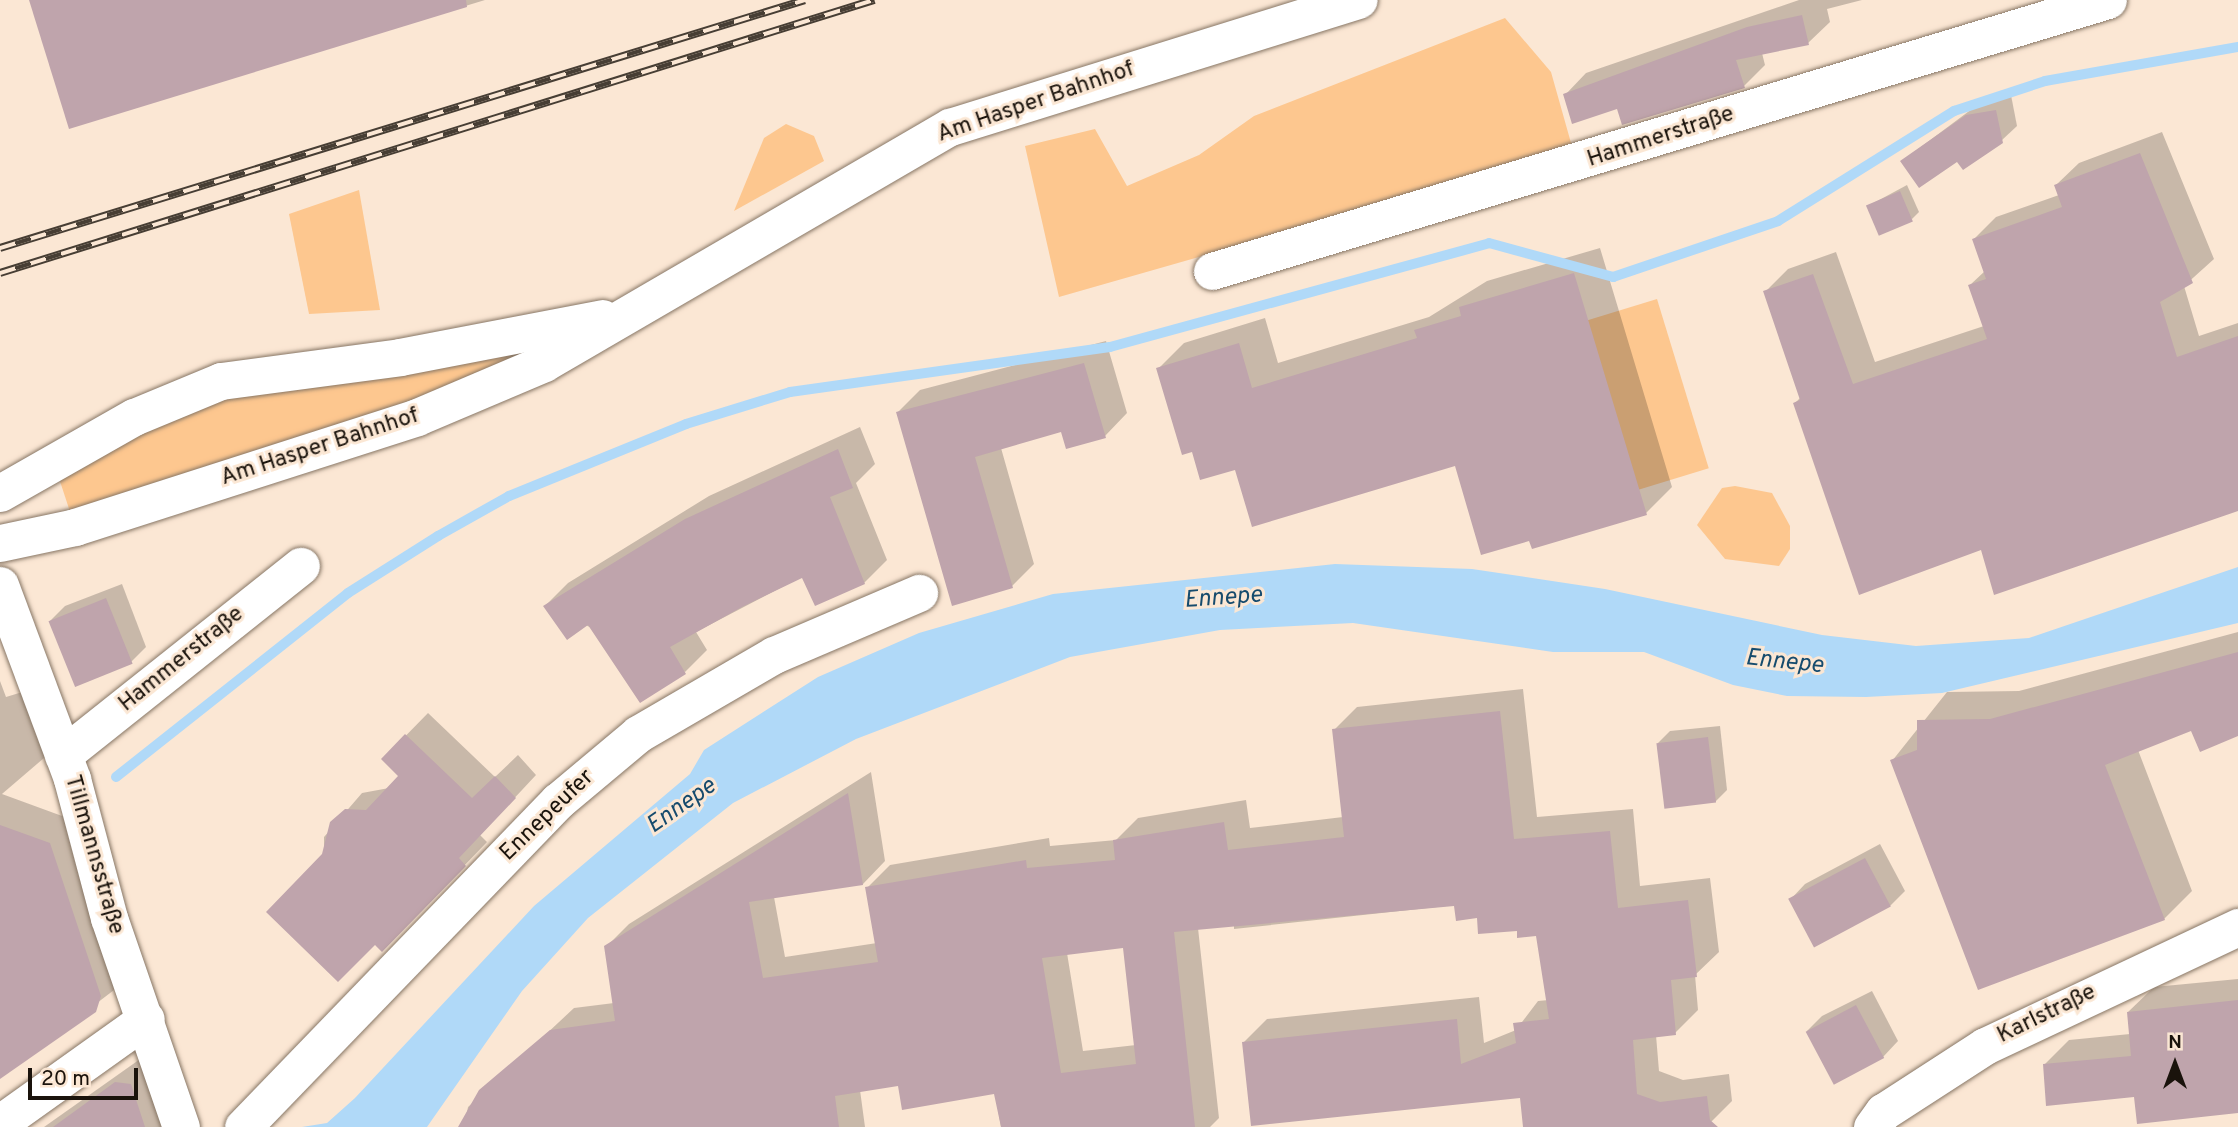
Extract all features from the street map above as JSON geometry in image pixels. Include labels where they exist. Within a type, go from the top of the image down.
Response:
[{"type":"street","name":"Am Hasper Bahnhof","points":[[0,543],[75,527],[416,417],[544,363],[624,314],[950,127],[1359,0]]},
{"type":"street","name":"Hammerstraße","points":[[1212,271],[2108,0]]},
{"type":"street","name":"Am Hasper Bahnhof","points":[[0,493],[134,417],[221,381],[400,357],[624,314]]},
{"type":"street","name":"Hammerstraße","points":[[63,755],[300,566]]},
{"type":"street","name":"Tillmannsstraße","points":[[0,585],[63,755],[181,1127]]},
{"type":"street","name":"Ennepeufer","points":[[243,1127],[558,801],[638,734],[774,655],[919,593]]},
{"type":"street","name":"Karlstraße","points":[[1872,1127],[1883,1112],[1985,1046],[2238,927]]},
{"type":"street","points":[[0,1123],[146,1019]]},
{"type":"shaded area","points":[[1505,18],[1551,72],[1573,150],[1059,297],[1025,146],[1095,129],[1127,186],[1199,155],[1254,116]]},
{"type":"shaded area","points":[[786,124],[814,136],[824,161],[734,211],[764,138]]},
{"type":"shaded area","points":[[359,190],[380,310],[309,314],[289,214]]},
{"type":"shaded area","points":[[1657,299],[1709,468],[1636,490],[1584,321]]},
{"type":"shaded area","points":[[542,346],[484,389],[75,527],[54,463],[221,381]]},
{"type":"shaded area","points":[[1735,486],[1772,493],[1790,526],[1790,549],[1779,566],[1725,559],[1697,525],[1722,488]]},
{"type":"water","name":"Ennepe","points":[[1335,564],[1472,569],[1605,589],[1822,635],[1916,646],[2029,638],[2238,567],[2238,623],[1942,693],[1866,697],[1787,696],[1733,685],[1644,652],[1553,652],[1353,623],[1220,630],[1070,657],[856,739],[733,803],[588,918],[522,991],[427,1127],[302,1127],[327,1123],[355,1098],[534,906],[690,774],[704,750],[818,677],[919,633],[1053,594]]},
{"type":"building","points":[[29,0],[466,0],[467,7],[69,129]]},
{"type":"building","points":[[1802,15],[1809,45],[1736,60],[1745,88],[1622,125],[1617,109],[1572,124],[1563,94],[1747,27]]},
{"type":"building","points":[[1996,110],[2003,143],[1963,170],[1957,162],[1919,188],[1900,161],[1966,115]]},
{"type":"building","points":[[2140,153],[2193,283],[2160,302],[2177,357],[2238,336],[2238,511],[1994,595],[1981,550],[1859,595],[1793,403],[1800,400],[1763,291],[1813,274],[1853,384],[1987,339],[1968,285],[1986,279],[1972,239],[2062,207],[2054,185]]},
{"type":"building","points":[[1900,191],[1913,221],[1879,236],[1866,205]]},
{"type":"building","points":[[1574,273],[1647,515],[1532,549],[1529,541],[1481,555],[1455,466],[1252,527],[1235,470],[1200,480],[1192,452],[1182,455],[1156,368],[1239,343],[1252,388],[1417,338],[1414,330],[1461,316],[1459,307]]},
{"type":"building","points":[[1084,363],[1106,438],[1066,449],[1061,432],[975,457],[1013,588],[952,606],[896,412]]},
{"type":"building","points":[[838,449],[853,488],[830,497],[865,584],[815,606],[802,578],[742,607],[670,647],[686,674],[640,703],[588,625],[567,640],[543,606],[685,519]]},
{"type":"building","points":[[106,598],[133,664],[75,687],[49,621]]},
{"type":"building","points":[[2238,652],[2238,736],[2200,752],[2191,731],[2105,765],[2165,920],[1978,990],[1890,760],[1917,750],[1917,720],[1990,719]]},
{"type":"building","points":[[1500,711],[1514,839],[1610,831],[1618,908],[1688,900],[1697,977],[1671,980],[1676,1035],[1633,1040],[1637,1094],[1660,1102],[1707,1096],[1710,1120],[1718,1127],[1523,1127],[1520,1098],[1251,1126],[1242,1042],[1457,1019],[1461,1064],[1516,1043],[1513,1023],[1549,1019],[1536,936],[1517,938],[1517,931],[1478,934],[1477,918],[1456,921],[1454,906],[1174,932],[1195,1127],[1001,1127],[994,1094],[902,1110],[898,1086],[835,1096],[839,1127],[458,1127],[479,1090],[550,1030],[615,1021],[604,946],[848,793],[863,885],[749,902],[763,978],[878,962],[865,887],[1026,860],[1027,868],[1115,860],[1113,840],[1224,822],[1228,850],[1344,837],[1332,729]],"holes":[[[1123,948],[1136,1064],[1061,1073],[1042,958]]]},
{"type":"building","points":[[405,734],[472,798],[495,776],[516,798],[459,858],[466,866],[382,952],[375,945],[338,982],[266,912],[322,854],[330,822],[345,809],[366,810],[398,776],[381,759]]},
{"type":"building","points":[[1708,737],[1716,803],[1664,809],[1656,743]]},
{"type":"building","points":[[0,825],[50,843],[101,996],[96,1012],[0,1079]]},
{"type":"building","points":[[1865,858],[1891,907],[1814,947],[1788,899]]},
{"type":"building","points":[[2238,1000],[2238,1113],[2137,1124],[2134,1097],[2046,1106],[2043,1064],[2131,1056],[2127,1012]]},
{"type":"building","points":[[1856,1005],[1884,1058],[1834,1085],[1806,1032]]},
{"type":"building","points":[[115,1082],[131,1084],[145,1127],[53,1127]]},
{"type":"waterway","points":[[116,777],[348,593],[438,536],[509,496],[686,424],[790,392],[1110,347],[1489,243],[1613,277],[1778,221],[1954,111],[2045,81],[2238,47]]},
{"type":"railway","points":[[0,248],[805,0]]},
{"type":"railway","points":[[0,273],[874,0]]}]
